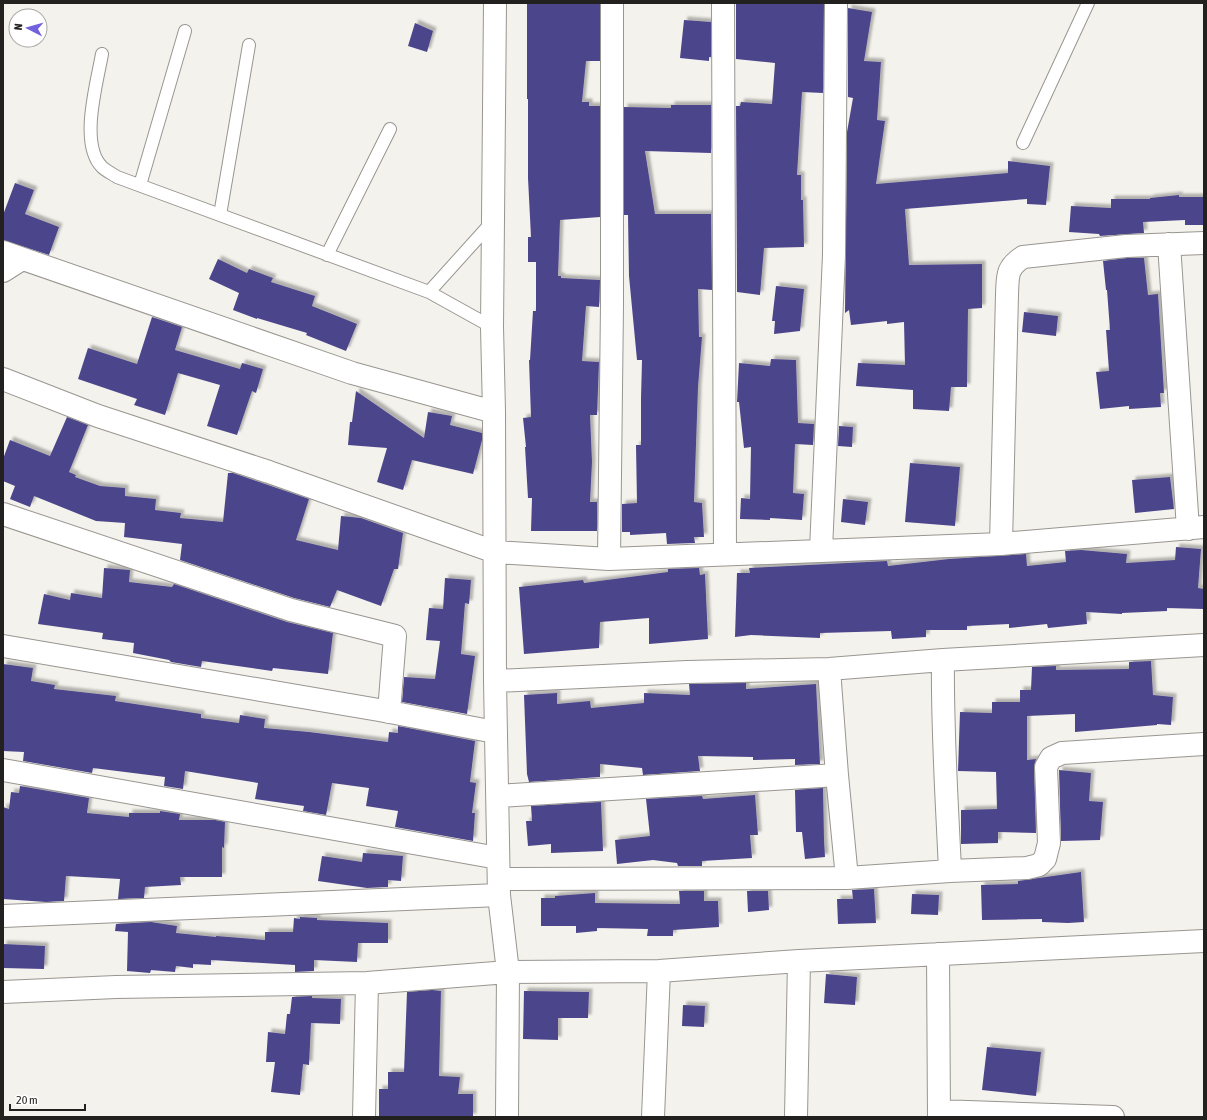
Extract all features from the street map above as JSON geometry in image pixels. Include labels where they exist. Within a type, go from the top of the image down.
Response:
[{"type":"street","points":[[495,3],[492,328],[494,412],[495,732],[498,796],[498,887],[508,972],[507,1117]]},
{"type":"street","points":[[609,559],[612,305],[612,3]]},
{"type":"street","points":[[723,3],[725,554]]},
{"type":"street","points":[[821,550],[834,255],[836,3]]},
{"type":"street","points":[[1001,544],[1006,294],[1010,270],[1014,263],[1023,258],[1126,246],[1204,243]]},
{"type":"street","points":[[3,379],[98,416],[269,472],[495,552],[609,559],[1001,544],[1196,528],[1169,244]]},
{"type":"street","points":[[3,271],[13,255],[352,373],[494,412]]},
{"type":"street","points":[[3,514],[291,610],[395,636],[390,712]]},
{"type":"street","points":[[495,682],[687,672],[828,668],[1204,645]]},
{"type":"street","points":[[3,646],[390,712],[495,732]]},
{"type":"street","points":[[943,660],[943,707],[950,871]]},
{"type":"street","points":[[828,668],[836,775],[847,878]]},
{"type":"street","points":[[3,916],[498,887],[847,878],[950,871],[1027,868],[1039,865],[1045,858],[1049,843],[1046,767],[1051,758],[1062,753],[1204,744]]},
{"type":"street","points":[[3,770],[498,858]]},
{"type":"street","points":[[498,796],[836,775]]},
{"type":"street","points":[[3,992],[116,987],[367,983],[508,972],[659,971],[938,954],[1204,941]]},
{"type":"street","points":[[938,954],[939,1114],[1113,1117]]},
{"type":"street","points":[[796,1117],[799,962]]},
{"type":"street","points":[[653,1117],[659,971]]},
{"type":"street","points":[[364,1117],[367,983]]},
{"type":"lane","points":[[1023,143],[1088,3]]},
{"type":"lane","points":[[140,186],[185,30]]},
{"type":"lane","points":[[220,215],[249,45]]},
{"type":"lane","points":[[102,54],[90,130],[92,152],[102,167],[117,177],[140,186],[429,292],[492,328]]},
{"type":"lane","points":[[327,255],[390,129]]},
{"type":"lane","points":[[429,292],[493,220]]},
{"type":"building","points":[[527,3],[600,3],[600,61],[586,61],[582,102],[589,102],[589,106],[600,106],[600,217],[560,220],[558,276],[561,276],[561,278],[600,280],[599,307],[586,306],[582,361],[599,362],[597,415],[590,415],[592,462],[590,502],[597,502],[597,531],[531,531],[532,498],[528,498],[523,418],[531,417],[529,360],[533,311],[536,311],[536,262],[528,262],[528,237],[531,237],[528,178]]},
{"type":"building","points":[[736,3],[824,3],[823,93],[802,92],[797,175],[801,175],[804,247],[764,248],[760,295],[737,292],[736,106],[740,106],[741,102],[772,104],[775,63],[736,59]]},
{"type":"building","points":[[848,8],[872,12],[864,61],[881,62],[877,120],[885,121],[876,184],[1008,173],[1008,161],[1050,166],[1046,205],[1027,204],[1027,199],[905,209],[909,265],[982,264],[982,308],[968,309],[967,387],[951,387],[949,411],[913,409],[913,390],[856,386],[858,363],[905,365],[904,322],[887,324],[887,321],[851,325],[849,310],[845,313],[847,132],[853,98],[848,97]]},
{"type":"building","points":[[684,20],[711,22],[711,57],[709,57],[709,61],[680,58]]},
{"type":"building","points":[[415,23],[433,31],[427,52],[408,46]]},
{"type":"building","points":[[671,105],[711,105],[711,153],[645,151],[655,214],[711,214],[712,290],[698,289],[699,337],[702,337],[698,387],[694,502],[702,503],[704,537],[694,537],[695,543],[667,544],[666,533],[630,535],[630,532],[622,532],[622,504],[637,503],[636,445],[641,445],[642,360],[637,360],[629,276],[628,215],[624,215],[624,107],[671,108]]},
{"type":"building","points":[[15,183],[34,190],[25,214],[59,227],[49,255],[3,240],[3,215]]},
{"type":"building","points":[[1179,195],[1179,197],[1204,197],[1204,225],[1185,225],[1185,220],[1143,222],[1144,233],[1100,236],[1099,234],[1069,232],[1071,206],[1111,208],[1111,199],[1150,199]]},
{"type":"building","points":[[1127,258],[1144,258],[1148,295],[1158,294],[1164,393],[1160,393],[1161,407],[1129,409],[1129,406],[1100,409],[1096,372],[1109,371],[1106,330],[1110,330],[1103,261]]},
{"type":"building","points":[[218,259],[247,273],[249,269],[273,278],[271,282],[315,296],[312,306],[357,324],[346,351],[306,335],[307,333],[257,319],[233,310],[239,293],[209,279]]},
{"type":"building","points":[[776,286],[804,289],[800,331],[774,334],[775,321],[772,321]]},
{"type":"building","points":[[1024,312],[1058,316],[1056,336],[1022,332]]},
{"type":"building","points":[[152,317],[182,327],[175,350],[240,369],[242,363],[263,369],[256,393],[252,391],[237,435],[207,426],[220,385],[178,373],[165,415],[134,405],[137,399],[78,379],[88,348],[137,364]]},
{"type":"building","points":[[771,359],[796,360],[798,423],[814,424],[813,445],[795,444],[793,493],[804,494],[802,520],[770,518],[770,520],[740,519],[741,498],[750,499],[751,447],[744,448],[739,402],[737,402],[739,363],[770,366]]},
{"type":"building","points":[[356,391],[424,438],[428,412],[452,416],[450,425],[482,433],[482,440],[473,474],[412,460],[403,490],[377,482],[387,448],[348,445],[350,422],[352,422]]},
{"type":"building","points":[[67,417],[88,425],[69,472],[76,475],[75,477],[100,486],[125,488],[125,496],[156,499],[155,510],[181,513],[180,518],[223,522],[228,473],[233,473],[309,499],[296,540],[338,550],[341,516],[361,518],[403,533],[398,569],[394,569],[381,606],[337,590],[330,607],[294,598],[180,560],[182,544],[124,537],[125,523],[96,521],[34,496],[30,507],[10,499],[15,486],[3,481],[3,459],[10,440],[50,456]]},
{"type":"building","points":[[839,426],[853,427],[852,447],[838,446]]},
{"type":"building","points":[[910,463],[960,467],[955,526],[905,522]]},
{"type":"building","points":[[1170,477],[1174,509],[1135,513],[1132,480]]},
{"type":"building","points":[[843,499],[868,502],[865,525],[841,522]]},
{"type":"building","points":[[1176,547],[1201,549],[1198,588],[1204,589],[1204,609],[1167,608],[1167,611],[1122,614],[1086,612],[1087,624],[1048,628],[1047,624],[1009,628],[1009,624],[967,626],[967,630],[926,630],[926,637],[892,639],[891,631],[820,633],[820,638],[751,635],[735,637],[737,573],[750,573],[749,568],[887,561],[888,566],[949,559],[1026,554],[1027,566],[1066,562],[1065,551],[1081,550],[1127,554],[1126,563],[1175,560]]},
{"type":"building","points":[[104,568],[130,570],[129,582],[172,587],[174,584],[287,622],[333,633],[328,674],[273,668],[272,671],[202,661],[201,667],[171,662],[169,660],[133,653],[134,643],[102,639],[103,633],[38,624],[44,594],[70,600],[71,593],[102,598]]},
{"type":"building","points":[[699,568],[700,575],[705,574],[708,639],[649,644],[649,618],[600,622],[599,648],[524,654],[519,587],[583,580],[584,583],[668,572],[668,569]]},
{"type":"building","points":[[445,578],[471,580],[469,604],[465,603],[461,654],[475,656],[467,714],[402,702],[404,677],[435,679],[440,641],[426,640],[429,608],[443,609]]},
{"type":"building","points":[[1151,661],[1153,695],[1173,697],[1171,725],[1157,724],[1075,732],[1075,714],[1027,716],[1027,760],[1036,759],[1034,767],[1036,833],[998,832],[998,843],[961,844],[961,810],[997,809],[996,772],[958,771],[960,712],[992,713],[992,702],[1020,702],[1020,690],[1031,690],[1032,667],[1056,666],[1056,670],[1129,669],[1129,662]]},
{"type":"building","points":[[3,664],[33,668],[31,681],[55,685],[54,689],[116,696],[115,701],[201,714],[201,718],[239,723],[240,715],[265,719],[264,728],[388,742],[389,732],[398,733],[398,726],[475,741],[470,782],[476,783],[472,813],[475,813],[473,841],[395,827],[398,811],[366,806],[369,788],[332,783],[326,815],[303,811],[304,806],[255,799],[258,783],[185,771],[183,789],[164,786],[165,777],[93,768],[92,773],[23,761],[24,752],[3,751]]},
{"type":"building","points":[[746,683],[746,689],[816,684],[820,764],[795,765],[795,759],[753,760],[753,757],[698,756],[700,771],[643,775],[642,768],[600,764],[600,777],[529,782],[527,774],[524,695],[557,693],[557,704],[590,701],[591,708],[644,703],[644,693],[690,695],[689,684]]},
{"type":"building","points":[[1059,770],[1091,773],[1089,801],[1103,802],[1100,840],[1061,841]]},
{"type":"building","points":[[20,786],[89,798],[87,813],[129,817],[129,813],[160,813],[160,811],[180,814],[179,820],[215,820],[225,822],[224,848],[222,847],[222,877],[180,877],[181,885],[145,887],[144,898],[118,899],[120,879],[66,876],[64,901],[46,902],[3,899],[3,807],[9,809],[11,792],[19,793]]},
{"type":"building","points":[[823,788],[825,857],[805,859],[802,832],[796,832],[795,790]]},
{"type":"building","points":[[755,795],[758,835],[750,835],[752,858],[702,861],[702,866],[678,866],[677,863],[653,860],[617,864],[615,840],[650,836],[646,799],[702,796],[703,799]]},
{"type":"building","points":[[601,802],[603,851],[551,853],[551,844],[528,846],[526,821],[532,821],[531,806]]},
{"type":"building","points":[[363,853],[403,856],[401,881],[388,880],[388,887],[367,888],[318,881],[322,856],[362,862]]},
{"type":"building","points":[[1081,872],[1084,922],[1042,922],[1042,919],[982,920],[981,885],[1018,884],[1018,881]]},
{"type":"building","points":[[874,889],[876,923],[838,924],[837,899],[853,899],[852,890]]},
{"type":"building","points":[[679,891],[704,891],[704,901],[718,901],[719,927],[673,930],[673,936],[647,936],[648,929],[597,928],[597,931],[576,933],[576,926],[541,926],[541,898],[555,898],[555,896],[595,893],[595,903],[680,904]]},
{"type":"building","points":[[747,891],[768,891],[769,910],[748,912]]},
{"type":"building","points":[[912,894],[939,895],[938,915],[911,914]]},
{"type":"building","points":[[300,917],[317,918],[317,920],[388,923],[388,943],[358,943],[357,962],[314,960],[314,971],[295,972],[295,965],[211,960],[211,965],[193,964],[193,968],[176,966],[175,972],[151,970],[150,973],[127,971],[128,932],[115,931],[116,924],[151,922],[177,926],[176,933],[265,940],[265,932],[293,932],[294,918],[300,919]]},
{"type":"building","points":[[3,944],[45,946],[44,969],[3,968]]},
{"type":"building","points":[[826,974],[857,977],[855,1005],[824,1003]]},
{"type":"building","points":[[432,990],[441,991],[439,1076],[460,1077],[458,1094],[473,1094],[473,1117],[379,1117],[379,1089],[388,1089],[388,1072],[404,1072],[407,992]]},
{"type":"building","points":[[524,991],[589,992],[588,1018],[558,1018],[558,1040],[523,1039]]},
{"type":"building","points":[[312,996],[312,998],[341,999],[340,1024],[311,1023],[309,1065],[303,1064],[300,1095],[271,1092],[275,1062],[266,1062],[268,1032],[285,1034],[287,1014],[290,1014],[292,997]]},
{"type":"building","points":[[683,1005],[705,1006],[704,1027],[682,1026]]},
{"type":"building","points":[[987,1047],[1041,1052],[1036,1096],[982,1090]]}]
